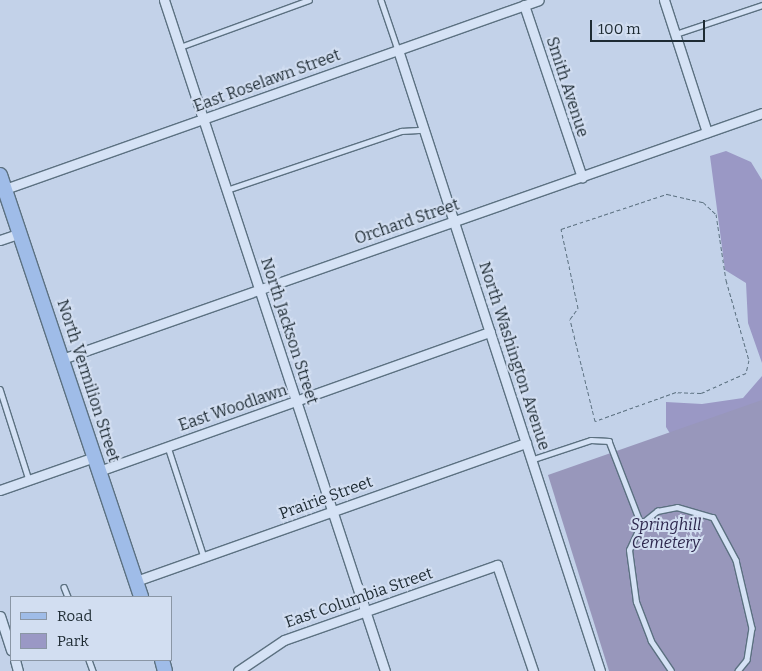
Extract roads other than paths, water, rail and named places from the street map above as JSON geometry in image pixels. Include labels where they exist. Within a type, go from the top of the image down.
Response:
[{"type":"main road","name":"North Vermilion Street","points":[[0,175],[141,596]]},
{"type":"street","name":"North Jackson Street","points":[[164,0],[385,671]]},
{"type":"street","name":"East Roselawn Street","points":[[5,189],[539,0]]},
{"type":"street","points":[[664,0],[707,132]]},
{"type":"street","name":"Smith Avenue","points":[[524,5],[582,177]]},
{"type":"street","name":"North Washington Avenue","points":[[398,50],[600,671]]},
{"type":"street","name":"Orchard Street","points":[[62,359],[762,113]]},
{"type":"street","points":[[0,240],[20,233]]},
{"type":"street","name":"East Woodlawn","points":[[99,471],[490,332]]},
{"type":"street","name":"Prairie Street","points":[[136,581],[526,443]]},
{"type":"street","points":[[0,490],[94,457]]},
{"type":"street","name":"East Columbia Street","points":[[238,671],[284,640],[497,566],[533,671]]},
{"type":"street","points":[[0,616],[7,627],[10,644]]},
{"type":"lane","points":[[180,47],[309,0]]},
{"type":"lane","points":[[381,0],[398,50]]},
{"type":"lane","points":[[676,34],[762,5]]},
{"type":"lane","points":[[227,190],[401,131],[424,130]]},
{"type":"lane","points":[[0,389],[29,480]]},
{"type":"lane","points":[[532,460],[591,440],[609,441],[641,524]]},
{"type":"lane","points":[[168,446],[204,557]]},
{"type":"lane","points":[[671,671],[651,641],[629,568],[629,550],[641,524],[657,511],[677,507],[713,517],[736,560],[750,607],[749,652],[738,671]]},
{"type":"lane","points":[[64,587],[68,596]]},
{"type":"park label","name":"Springhill Cemetery","points":[[666,534]]}]
